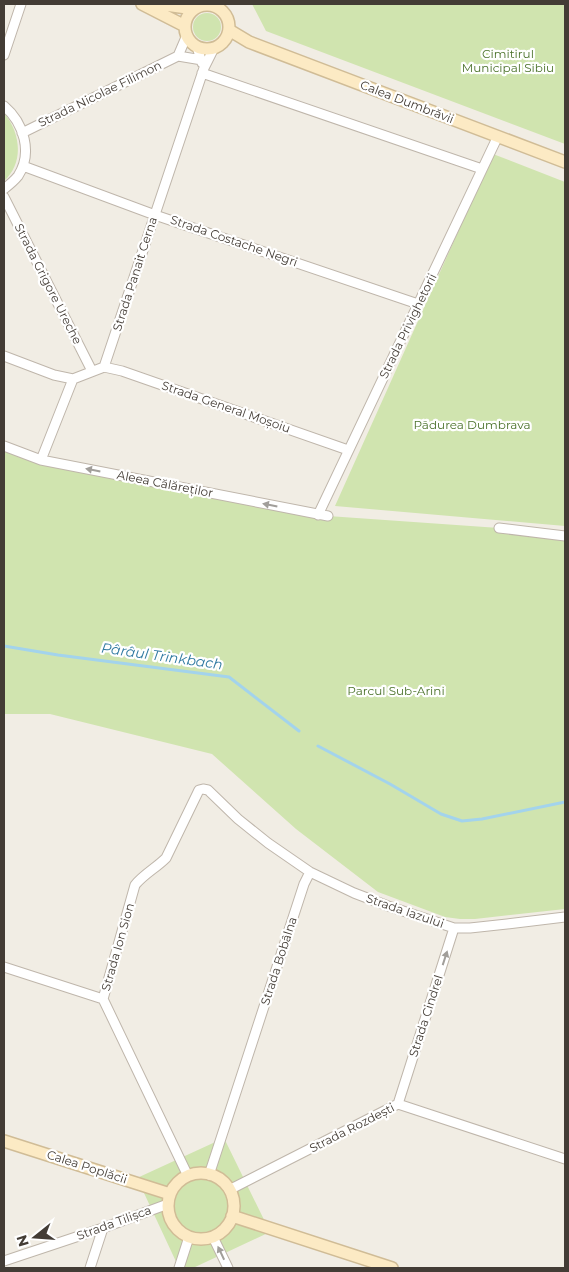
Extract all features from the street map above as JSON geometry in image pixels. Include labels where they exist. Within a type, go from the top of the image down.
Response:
[{"type":"main road","points":[[142,4],[186,31]]},
{"type":"main road","points":[[158,4],[194,9]]},
{"type":"main road","points":[[203,5],[213,6],[222,10],[227,18],[227,35],[222,43],[214,48],[204,49],[192,43],[186,31],[186,20],[194,9],[203,5]]},
{"type":"main road","name":"Calea Dumbrăvii","points":[[227,35],[565,162]]},
{"type":"main road","name":"Calea Poplăcii","points":[[4,1141],[169,1199]]},
{"type":"main road","points":[[209,1175],[221,1180],[229,1190],[233,1200],[232,1216],[227,1227],[213,1237],[201,1239],[189,1237],[175,1227],[169,1216],[169,1199],[177,1183],[188,1176],[209,1175]]},
{"type":"main road","points":[[232,1216],[392,1268]]},
{"type":"street","points":[[4,55],[21,4]]},
{"type":"street","points":[[186,31],[178,56],[203,67],[482,170]]},
{"type":"street","points":[[197,47],[203,67]]},
{"type":"street","name":"Strada Panait Cerna","points":[[104,367],[203,67],[214,48]]},
{"type":"street","name":"Strada Nicolae Filimon","points":[[22,133],[178,56]]},
{"type":"street","points":[[4,106],[11,112],[26,145],[26,157],[23,166],[18,176],[4,189]]},
{"type":"street","name":"Strada Privighetorii","points":[[318,515],[498,136]]},
{"type":"street","name":"Strada Costache Negri","points":[[23,166],[155,215],[418,304]]},
{"type":"street","name":"Strada Grigore Ureche","points":[[4,197],[92,372]]},
{"type":"street","points":[[4,356],[54,375],[73,380],[104,367]]},
{"type":"street","name":"Strada General Moșoiu","points":[[104,367],[122,371],[348,450]]},
{"type":"street","points":[[41,460],[73,380]]},
{"type":"street","name":"Aleea Călăreților","points":[[4,446],[41,460],[328,516]]},
{"type":"street","points":[[499,528],[565,536]]},
{"type":"street","name":"Strada Ion Sion","points":[[188,1176],[103,1000],[135,885],[166,858],[196,793],[203,788],[208,790],[245,825],[310,872]]},
{"type":"street","name":"Strada Iazului","points":[[310,872],[354,893],[454,928],[470,928],[565,917]]},
{"type":"street","name":"Strada Bobâlna","points":[[209,1175],[304,884],[310,872]]},
{"type":"street","name":"Strada Cindrel","points":[[398,1104],[454,928]]},
{"type":"street","points":[[4,967],[103,1000]]},
{"type":"street","name":"Strada Rozdești","points":[[229,1190],[398,1104],[565,1159]]},
{"type":"street","name":"Strada Tilișca","points":[[4,1261],[103,1228],[169,1199]]},
{"type":"street","points":[[90,1268],[103,1228]]},
{"type":"street","points":[[179,1268],[189,1237]]},
{"type":"street","points":[[213,1237],[228,1268]]},
{"type":"green space","name":"Cimitirul Municipal Sibiu","points":[[252,4],[565,4],[565,144],[266,31]]},
{"type":"green space","points":[[207,13],[217,17],[221,27],[217,37],[207,41],[197,37],[193,27],[197,17]]},
{"type":"green space","points":[[4,113],[14,130],[18,148],[15,166],[4,181]]},
{"type":"green space","name":"Pădurea Dumbrava","points":[[493,154],[565,182],[565,526],[335,506]]},
{"type":"green space","name":"Parcul Sub-Arini","points":[[4,446],[41,460],[328,516],[499,528],[565,536],[565,909],[475,919],[445,917],[378,892],[296,829],[212,754],[50,714],[4,714]]},
{"type":"green space","points":[[224,1138],[270,1232],[193,1268],[179,1268],[137,1178]]},
{"type":"waterway","name":"Pârâul Trinkbach","points":[[4,646],[58,655],[229,677],[299,731]]},
{"type":"waterway","name":"Pârâul Trinkbach","points":[[318,746],[390,784],[441,814],[462,821],[482,819],[565,802]]}]
